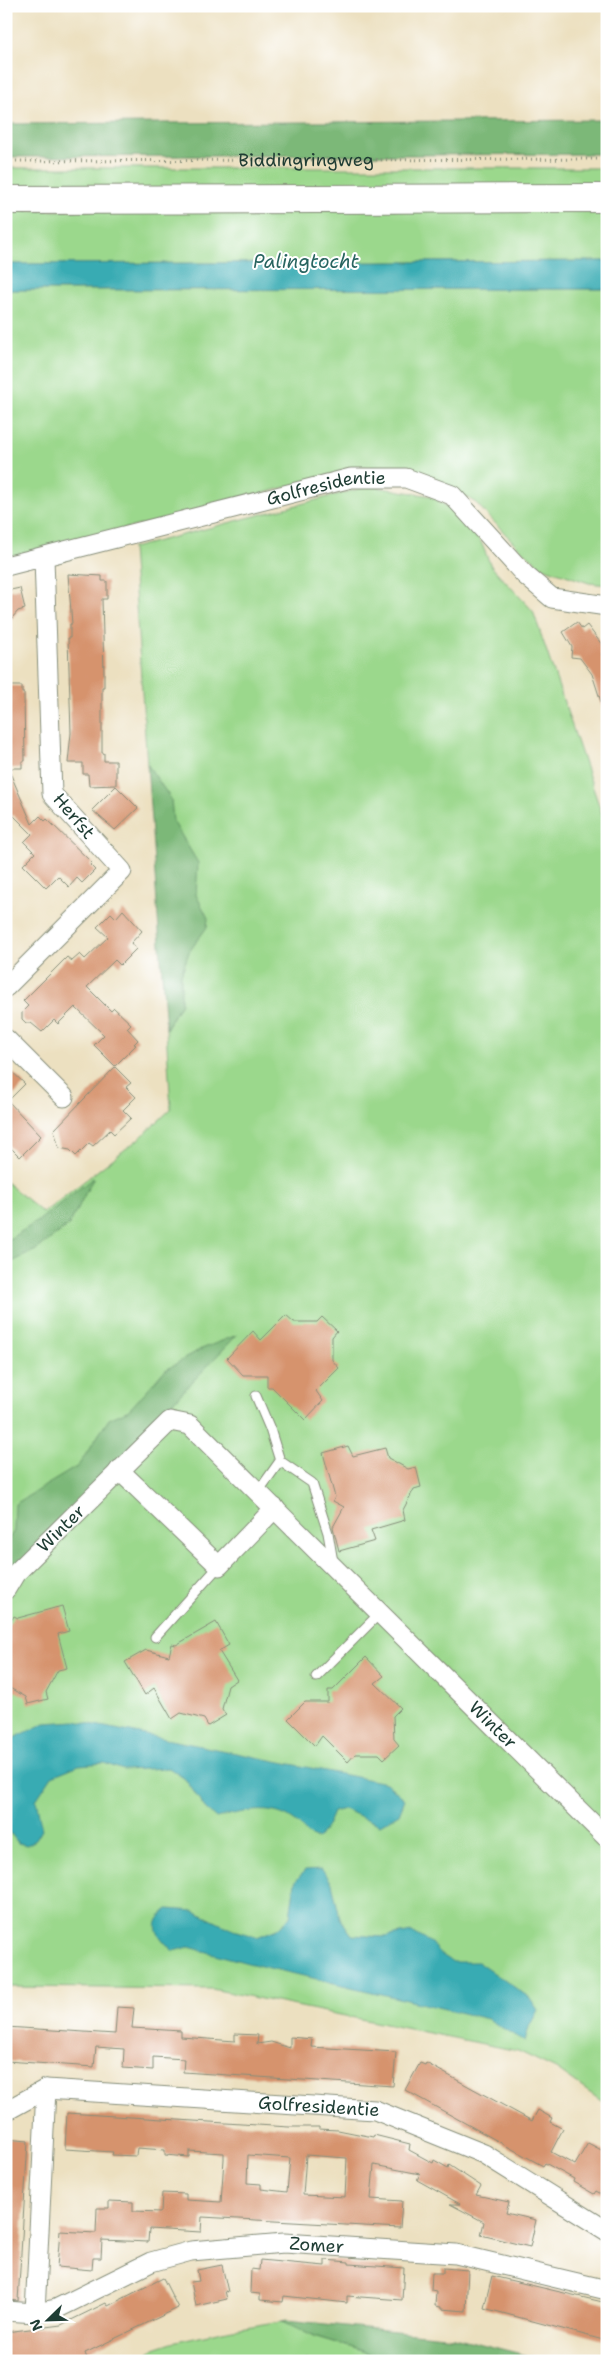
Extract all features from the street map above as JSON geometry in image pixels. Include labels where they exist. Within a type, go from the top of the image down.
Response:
[{"type":"highway","points":[[6,200],[607,198]]},
{"type":"street","name":"Golfresidentie","points":[[6,566],[44,558],[351,478],[406,478],[452,495],[525,575],[552,598],[607,606]]},
{"type":"street","name":"Herfst","points":[[6,987],[122,870],[52,794],[44,558]]},
{"type":"street","points":[[6,1039],[64,1097]]},
{"type":"street","name":"Winter","points":[[6,1588],[15,1574],[170,1421],[190,1425],[607,1838]]},
{"type":"street","points":[[119,1470],[218,1566],[275,1508]]},
{"type":"street","name":"Golfresidentie","points":[[46,2090],[375,2110],[484,2154],[607,2231]]},
{"type":"street","points":[[6,2111],[46,2090]]},
{"type":"street","points":[[35,2313],[46,2090]]},
{"type":"street","name":"Zomer","points":[[6,2311],[35,2313],[56,2309],[151,2262],[191,2251],[284,2242],[456,2254],[607,2290]]},
{"type":"lane","points":[[256,1396],[270,1429],[280,1461],[312,1483],[328,1533],[334,1567]]},
{"type":"lane","points":[[258,1492],[280,1461]]},
{"type":"lane","points":[[155,1637],[218,1566]]},
{"type":"lane","points":[[316,1677],[380,1613]]},
{"type":"path","name":"Biddingringweg","points":[[6,161],[607,159]]},
{"type":"green space","points":[[607,120],[607,154],[6,157],[6,124]]},
{"type":"green space","points":[[6,168],[607,168],[607,189],[6,192]]},
{"type":"green space","points":[[607,208],[607,261],[6,264],[6,211]]},
{"type":"green space","points":[[607,289],[607,585],[589,583],[542,567],[516,545],[476,503],[436,478],[399,470],[360,467],[187,514],[6,557],[6,290]]},
{"type":"green space","points":[[370,486],[431,496],[461,516],[481,542],[491,566],[533,611],[607,829],[607,2105],[556,2069],[518,2051],[212,1989],[6,1987],[6,1182],[43,1213],[141,1137],[171,1109],[166,1029],[177,1010],[161,785],[147,764],[132,548]]},
{"type":"green space","points":[[147,764],[171,799],[173,821],[198,863],[196,895],[208,918],[207,927],[189,952],[181,975],[181,1003],[166,1029]]},
{"type":"green space","points":[[94,1177],[69,1225],[36,1250],[6,1265],[6,1241],[38,1221]]},
{"type":"green space","points":[[237,1335],[6,1577],[6,1543],[14,1531],[15,1504],[78,1466],[109,1419],[129,1410],[164,1371],[199,1350]]},
{"type":"green space","points":[[282,2321],[317,2337],[363,2351],[379,2361],[139,2361],[154,2348],[172,2342]]},
{"type":"green space","points":[[282,2321],[454,2337],[549,2361],[379,2361],[363,2351],[317,2337]]},
{"type":"water","points":[[607,261],[607,289],[6,290],[6,264]]},
{"type":"water","points":[[75,1721],[386,1783],[405,1799],[399,1814],[380,1825],[344,1809],[333,1812],[327,1826],[318,1839],[310,1835],[293,1820],[275,1812],[256,1811],[216,1818],[205,1808],[185,1779],[169,1768],[123,1770],[104,1763],[79,1765],[52,1776],[36,1800],[42,1830],[36,1840],[27,1845],[18,1843],[6,1827],[6,1742],[45,1723]]},
{"type":"water","points":[[322,1869],[332,1883],[340,1918],[352,1935],[385,1937],[412,1932],[431,1943],[439,1953],[453,1962],[478,1962],[530,1998],[538,2010],[529,2027],[525,2042],[488,2019],[248,1963],[189,1947],[173,1951],[157,1930],[158,1920],[168,1909],[194,1911],[233,1930],[257,1937],[277,1929],[290,1917],[295,1882],[305,1870]]},
{"type":"building","points":[[68,574],[102,576],[102,581],[107,581],[107,599],[102,599],[104,687],[102,687],[102,753],[104,753],[104,761],[116,761],[116,785],[89,786],[88,774],[83,774],[83,763],[68,763],[71,733],[68,638],[70,638],[70,624],[72,624]]},
{"type":"building","points":[[20,588],[25,609],[18,611],[6,625],[6,591]]},
{"type":"building","points":[[577,622],[582,629],[587,625],[606,650],[601,654],[607,662],[607,711],[604,711],[592,674],[580,658],[571,657],[572,647],[563,632]]},
{"type":"building","points":[[6,686],[22,686],[22,693],[24,693],[25,761],[22,761],[22,768],[8,768],[32,824],[40,816],[45,821],[47,819],[92,863],[90,865],[95,870],[82,883],[77,878],[69,887],[58,876],[46,888],[23,865],[35,853],[24,842],[32,834],[13,815],[6,818]]},
{"type":"building","points":[[116,786],[138,808],[115,830],[92,810]]},
{"type":"building","points":[[123,910],[142,931],[131,943],[136,949],[120,965],[115,960],[87,987],[111,1011],[114,1008],[131,1024],[127,1028],[138,1040],[134,1044],[136,1045],[115,1066],[94,1045],[104,1035],[75,1007],[58,1024],[54,1020],[42,1032],[31,1023],[26,1023],[22,1019],[22,1012],[28,1006],[23,1001],[67,957],[72,961],[80,954],[85,959],[108,937],[97,927],[111,913],[116,918]]},
{"type":"building","points":[[6,1066],[25,1084],[8,1101],[41,1136],[20,1157],[6,1143]]},
{"type":"building","points":[[115,1067],[131,1083],[126,1087],[136,1097],[123,1110],[131,1118],[114,1134],[110,1130],[93,1146],[89,1143],[76,1156],[70,1150],[59,1148],[54,1130]]},
{"type":"building","points":[[286,1315],[294,1322],[317,1322],[322,1317],[337,1331],[332,1337],[332,1360],[339,1368],[316,1391],[323,1401],[305,1420],[272,1387],[267,1387],[267,1375],[243,1375],[227,1358],[253,1331],[261,1340]]},
{"type":"building","points":[[348,1446],[353,1456],[385,1448],[388,1458],[408,1469],[416,1467],[421,1487],[414,1489],[403,1510],[405,1520],[371,1530],[375,1541],[339,1551],[333,1527],[344,1507],[333,1501],[335,1497],[323,1453]]},
{"type":"building","points":[[62,1606],[69,1631],[58,1634],[67,1668],[58,1670],[46,1692],[48,1699],[28,1704],[26,1697],[6,1686],[6,1629],[14,1616],[18,1618]]},
{"type":"building","points":[[216,1622],[229,1645],[219,1651],[237,1680],[228,1686],[222,1709],[226,1715],[208,1726],[204,1719],[181,1713],[172,1719],[154,1688],[145,1695],[125,1662],[146,1650],[169,1656],[172,1644],[176,1645]]},
{"type":"building","points":[[366,1657],[384,1676],[375,1683],[401,1708],[393,1716],[394,1739],[399,1745],[384,1759],[379,1754],[355,1754],[348,1762],[322,1736],[315,1746],[288,1719],[305,1702],[328,1702],[328,1690],[333,1690]]},
{"type":"building","points":[[117,2007],[134,2008],[132,2028],[181,2031],[181,2037],[235,2041],[235,2034],[258,2035],[257,2044],[271,2042],[290,2048],[290,2037],[312,2039],[311,2047],[396,2052],[393,2086],[183,2072],[184,2059],[153,2057],[153,2070],[123,2068],[124,2049],[96,2047],[94,2067],[6,2061],[6,2027],[115,2034]]},
{"type":"building","points":[[420,2063],[425,2065],[426,2063],[532,2121],[538,2110],[552,2118],[550,2122],[563,2129],[551,2152],[575,2165],[588,2143],[607,2153],[607,2197],[596,2191],[594,2194],[573,2182],[574,2179],[545,2163],[543,2166],[405,2090]]},
{"type":"building","points":[[67,2113],[289,2127],[319,2127],[319,2129],[338,2130],[373,2137],[374,2135],[410,2144],[409,2150],[433,2163],[434,2160],[448,2168],[449,2165],[481,2186],[476,2195],[509,2202],[506,2213],[536,2220],[530,2247],[481,2235],[484,2222],[450,2204],[460,2204],[417,2180],[420,2174],[374,2165],[371,2199],[402,2201],[400,2228],[202,2217],[201,2232],[149,2229],[148,2242],[102,2240],[101,2258],[93,2258],[92,2270],[57,2267],[60,2231],[96,2233],[97,2208],[109,2208],[109,2201],[133,2202],[133,2211],[161,2212],[162,2193],[186,2194],[186,2200],[221,2202],[224,2159],[224,2153],[189,2151],[189,2157],[165,2155],[165,2150],[137,2148],[136,2156],[112,2155],[113,2152],[65,2149]],"holes":[[[248,2155],[290,2158],[287,2192],[261,2189],[261,2184],[247,2183]],[[306,2155],[347,2158],[345,2197],[303,2195]]]},
{"type":"building","points":[[6,2139],[28,2141],[18,2301],[6,2300]]},
{"type":"building","points":[[260,2260],[325,2266],[325,2260],[349,2262],[349,2264],[404,2268],[402,2300],[347,2296],[347,2303],[284,2296],[283,2302],[260,2300],[260,2294],[250,2293],[251,2269],[259,2270]]},
{"type":"building","points":[[222,2265],[228,2292],[225,2291],[227,2299],[196,2306],[191,2282],[199,2281],[197,2270]]},
{"type":"building","points":[[443,2268],[468,2270],[466,2311],[441,2309],[441,2307],[435,2306],[436,2291],[431,2290],[432,2273],[443,2273]]},
{"type":"building","points":[[492,2276],[607,2303],[607,2341],[484,2308]]},
{"type":"building","points":[[163,2278],[178,2308],[85,2353],[88,2361],[6,2361],[6,2332],[61,2325],[106,2303],[108,2306]]},
{"type":"water label","name":"Palingtocht","points":[[306,261]]}]
